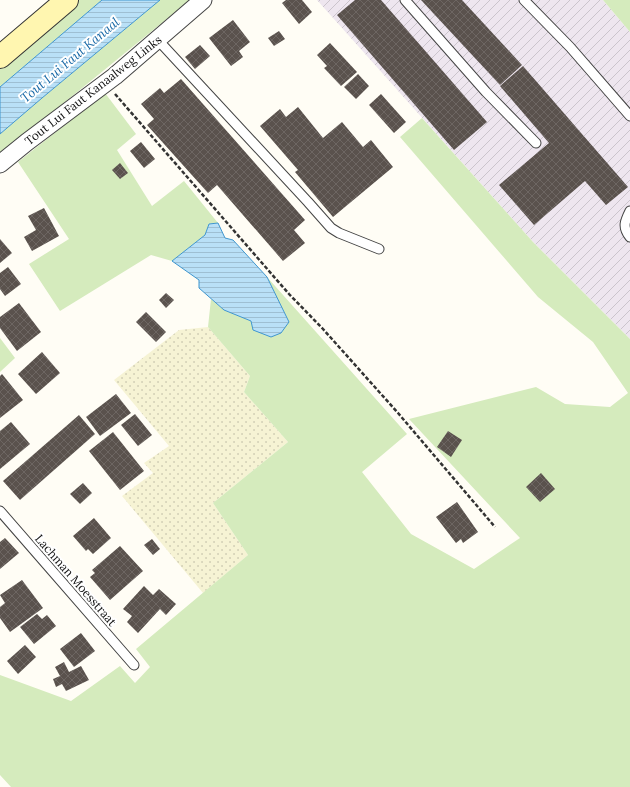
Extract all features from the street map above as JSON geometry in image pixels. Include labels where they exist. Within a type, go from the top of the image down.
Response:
[{"type":"street","points":[[0,57],[67,0]]},
{"type":"street","name":"Tout Lui Faut Kanaalweg Links","points":[[0,164],[26,142],[106,83],[203,0]]},
{"type":"lane","points":[[405,0],[486,92],[536,143]]},
{"type":"lane","points":[[524,0],[570,47],[630,116]]},
{"type":"lane","points":[[157,39],[331,228],[338,233],[378,249]]},
{"type":"lane","points":[[630,211],[625,225],[626,232],[630,237]]},
{"type":"lane","name":"Lachman Moesstraat","points":[[0,511],[134,665]]},
{"type":"path","points":[[106,83],[290,294],[398,413],[495,527]]},
{"type":"shaded area","points":[[317,0],[603,0],[630,32],[630,339],[533,242]]},
{"type":"shaded area","points":[[208,327],[250,376],[244,392],[288,442],[213,503],[248,555],[203,593],[122,496],[153,473],[144,463],[169,446],[114,380],[179,330]]},
{"type":"green space","points":[[78,0],[102,0],[0,87],[0,66]]},
{"type":"green space","points":[[160,0],[190,0],[0,155],[0,134]]},
{"type":"green space","points":[[603,0],[630,0],[630,32]]},
{"type":"green space","points":[[105,93],[136,134],[117,150],[152,206],[184,181],[218,223],[209,224],[205,235],[172,261],[151,255],[60,311],[29,264],[69,239],[18,162]]},
{"type":"green space","points":[[422,118],[533,242],[630,339],[630,787],[11,787],[0,775],[0,675],[71,701],[120,666],[135,683],[150,667],[136,649],[248,555],[213,503],[288,442],[244,392],[250,376],[208,327],[211,299],[224,310],[251,321],[289,322],[267,277],[407,434],[362,472],[411,534],[474,569],[520,538],[409,419],[536,387],[565,404],[610,407],[628,393],[593,342],[538,297],[400,137]]},
{"type":"green space","points":[[0,338],[15,358],[0,372]]},
{"type":"water","name":"Tout Lui Faut Kanaal","points":[[102,0],[160,0],[0,134],[0,87]]},
{"type":"water","points":[[218,223],[225,238],[233,240],[267,277],[289,322],[281,333],[271,337],[253,330],[251,321],[224,310],[199,288],[199,280],[172,261],[205,235],[209,224]]},
{"type":"building","points":[[286,0],[302,0],[312,12],[299,24],[282,3]]},
{"type":"building","points":[[355,0],[381,0],[487,122],[454,150],[337,15]]},
{"type":"building","points":[[421,0],[462,0],[522,65],[500,85]]},
{"type":"building","points":[[233,20],[250,42],[239,51],[243,57],[231,66],[209,38]]},
{"type":"building","points":[[279,31],[285,39],[274,46],[268,38]]},
{"type":"building","points":[[330,43],[357,72],[341,86],[324,68],[327,66],[317,55]]},
{"type":"building","points":[[200,45],[210,56],[195,69],[185,57]]},
{"type":"building","points":[[523,66],[628,187],[606,205],[585,181],[534,225],[499,185],[549,143],[500,86]]},
{"type":"building","points":[[358,74],[369,86],[356,99],[344,87]]},
{"type":"building","points":[[181,79],[305,220],[294,230],[305,243],[283,261],[217,185],[208,193],[147,125],[154,119],[141,104],[160,88],[164,93]]},
{"type":"building","points":[[381,94],[406,122],[394,133],[369,105]]},
{"type":"building","points":[[298,107],[323,138],[342,122],[363,147],[371,140],[393,167],[333,217],[295,172],[298,170],[260,126],[280,109],[286,117]]},
{"type":"building","points":[[141,142],[155,159],[144,168],[130,151]]},
{"type":"building","points":[[120,163],[128,173],[120,179],[112,170]]},
{"type":"building","points":[[44,208],[59,236],[32,251],[24,237],[36,230],[28,216]]},
{"type":"building","points":[[0,239],[12,253],[0,263]]},
{"type":"building","points":[[8,267],[21,284],[5,296],[0,289],[0,273]]},
{"type":"building","points":[[166,293],[174,300],[166,308],[159,300]]},
{"type":"building","points":[[19,303],[41,332],[17,351],[0,328],[0,317]]},
{"type":"building","points":[[146,312],[166,332],[156,342],[136,322]]},
{"type":"building","points":[[42,352],[60,373],[36,394],[18,374]]},
{"type":"building","points":[[2,374],[23,400],[0,418],[0,376]]},
{"type":"building","points":[[116,394],[131,413],[100,436],[86,417]]},
{"type":"building","points":[[135,414],[152,435],[138,446],[121,425]]},
{"type":"building","points":[[79,415],[95,434],[20,500],[3,481]]},
{"type":"building","points":[[11,422],[30,444],[0,469],[0,431]]},
{"type":"building","points":[[448,431],[462,440],[451,457],[437,447]]},
{"type":"building","points":[[113,432],[144,471],[120,490],[89,451]]},
{"type":"building","points":[[541,473],[555,489],[540,502],[526,487]]},
{"type":"building","points":[[83,483],[92,493],[80,504],[70,494]]},
{"type":"building","points":[[457,502],[478,532],[463,543],[461,539],[456,543],[436,517]]},
{"type":"building","points":[[94,518],[111,538],[93,554],[88,549],[86,551],[73,536]]},
{"type":"building","points":[[5,538],[19,553],[0,569],[0,542]]},
{"type":"building","points":[[152,539],[160,549],[153,555],[144,545]]},
{"type":"building","points":[[120,546],[143,571],[110,600],[90,577],[95,573],[92,570]]},
{"type":"building","points":[[22,580],[43,608],[10,632],[0,618],[0,607],[5,603],[0,595]]},
{"type":"building","points":[[144,586],[153,595],[159,589],[176,604],[166,615],[160,609],[138,633],[127,622],[132,616],[123,609]]},
{"type":"building","points":[[37,614],[42,619],[47,615],[56,626],[34,644],[20,627]]},
{"type":"building","points":[[81,633],[95,651],[74,667],[60,649]]},
{"type":"building","points":[[25,645],[36,657],[18,674],[7,661]]},
{"type":"building","points":[[64,662],[69,672],[81,666],[89,680],[66,691],[62,684],[56,687],[53,679],[60,676],[55,667]]}]
